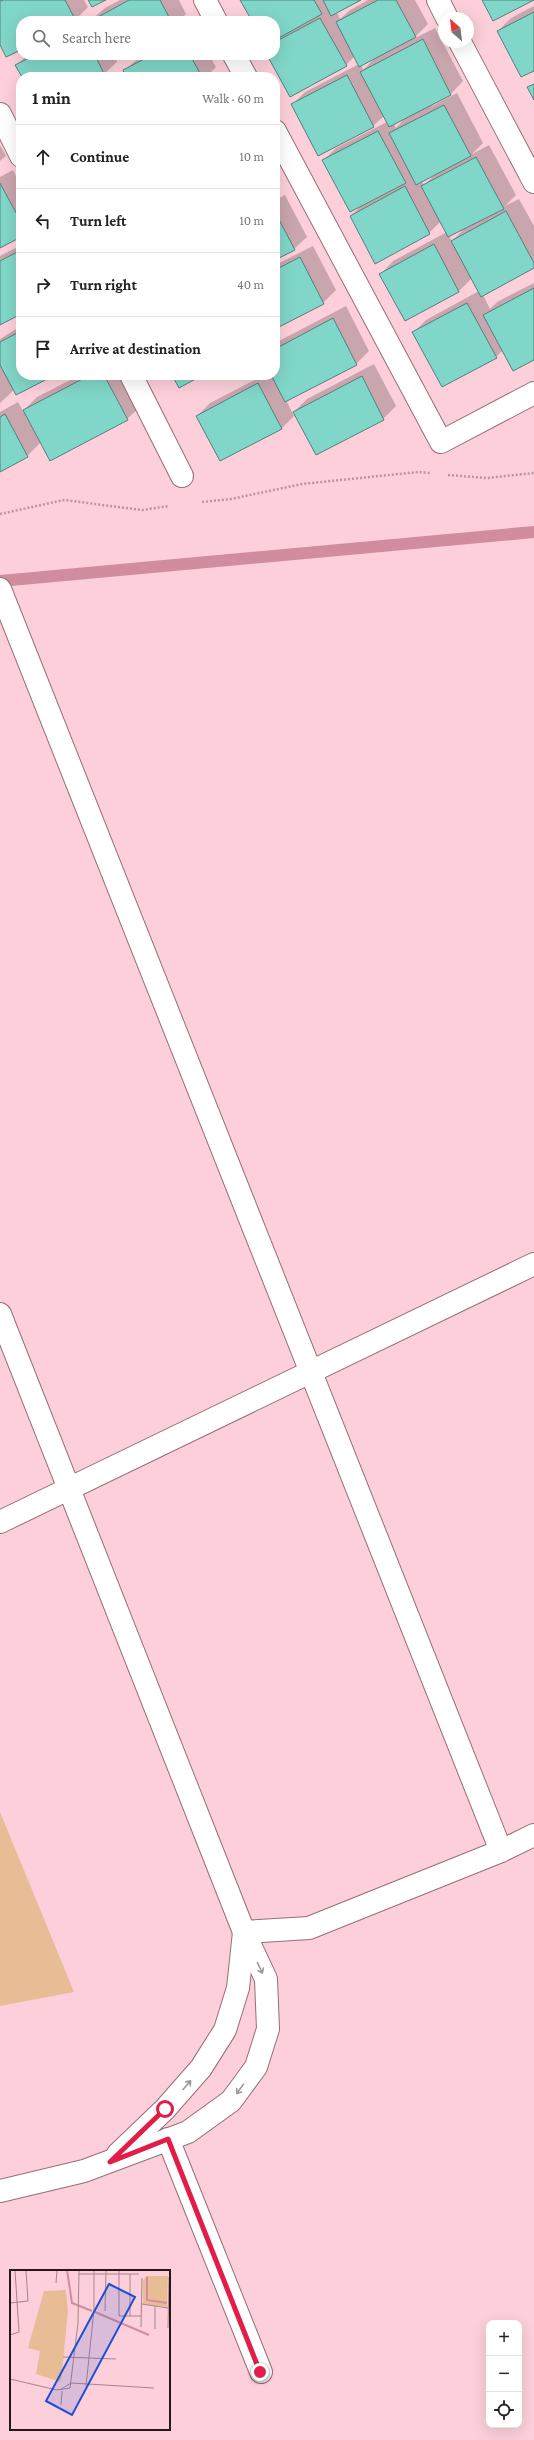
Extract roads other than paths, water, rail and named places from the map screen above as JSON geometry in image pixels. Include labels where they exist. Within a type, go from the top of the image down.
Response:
[{"type":"street","points":[[205,0],[213,16]]},
{"type":"street","points":[[438,0],[445,12]]},
{"type":"street","points":[[463,48],[534,182]]},
{"type":"street","points":[[237,60],[243,72]]},
{"type":"street","points":[[0,114],[16,146]]},
{"type":"street","points":[[280,140],[441,442],[534,393]]},
{"type":"street","points":[[134,380],[182,476]]},
{"type":"street","points":[[2,594],[501,1851]]},
{"type":"street","points":[[0,1522],[534,1264]]},
{"type":"street","points":[[0,1314],[244,1932],[266,1980],[268,2029],[256,2067],[231,2101],[188,2132],[84,2171],[0,2191]]},
{"type":"street","points":[[244,1932],[310,1928],[501,1851],[534,1834]]},
{"type":"street","points":[[110,2162],[165,2109],[201,2068],[225,2030],[238,1988],[244,1932]]},
{"type":"street","points":[[168,2139],[260,2372]]},
{"type":"waterway","points":[[0,581],[534,532]]}]
